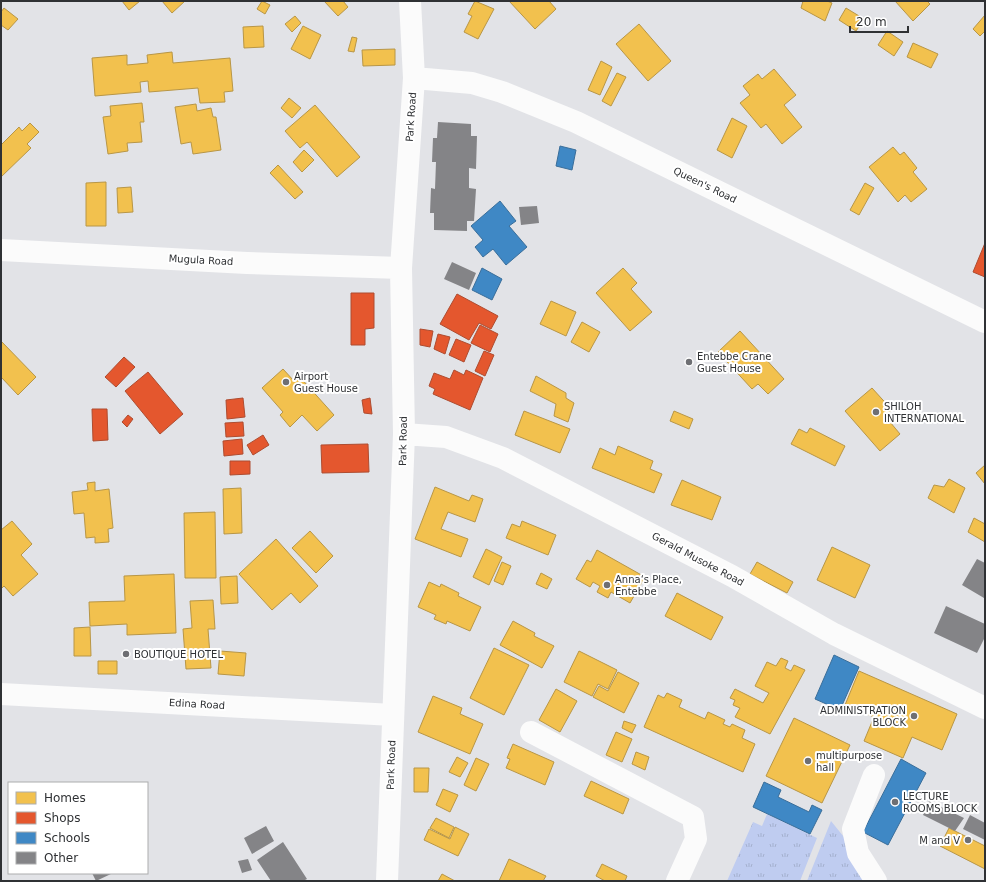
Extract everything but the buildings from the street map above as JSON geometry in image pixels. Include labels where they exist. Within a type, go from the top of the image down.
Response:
[{"type":"street","name":"Park Road","points":[[387,881],[404,434],[401,268],[414,78],[410,1]]},
{"type":"street","name":"Queen's Road","points":[[414,78],[472,83],[502,92],[576,122],[985,322]]},
{"type":"street","name":"Mugula Road","points":[[1,250],[247,263],[401,268]]},
{"type":"street","name":"Gerald Musoke Road","points":[[404,434],[446,437],[503,458],[732,576],[834,634],[985,708]]},
{"type":"street","name":"Edina Road","points":[[1,694],[393,715]]},
{"type":"street","points":[[531,732],[693,817],[696,839],[677,881]]},
{"type":"street","points":[[874,775],[853,828],[858,853],[876,881]]},
{"type":"green space","points":[[767,814],[817,838],[800,881],[727,881],[753,822],[762,826]]},
{"type":"green space","points":[[831,821],[856,852],[875,881],[807,881]]},
{"type":"place","name":"Entebbe Crane Guest House","points":[[689,362]]},
{"type":"place","name":"Airport Guest House","points":[[286,382]]},
{"type":"place","name":"SHILOH INTERNATIONAL","points":[[876,412]]},
{"type":"place","name":"Anna‘s Place, Entebbe","points":[[607,585]]},
{"type":"place","name":"BOUTIQUE HOTEL","points":[[126,654]]},
{"type":"place","name":"ADMINISTRATION BLOCK","points":[[914,716]]},
{"type":"place","name":"multipurpose hall","points":[[808,761]]},
{"type":"place","name":"LECTURE ROOMS BLOCK","points":[[895,802]]},
{"type":"place","name":"M and V","points":[[968,840]]}]
